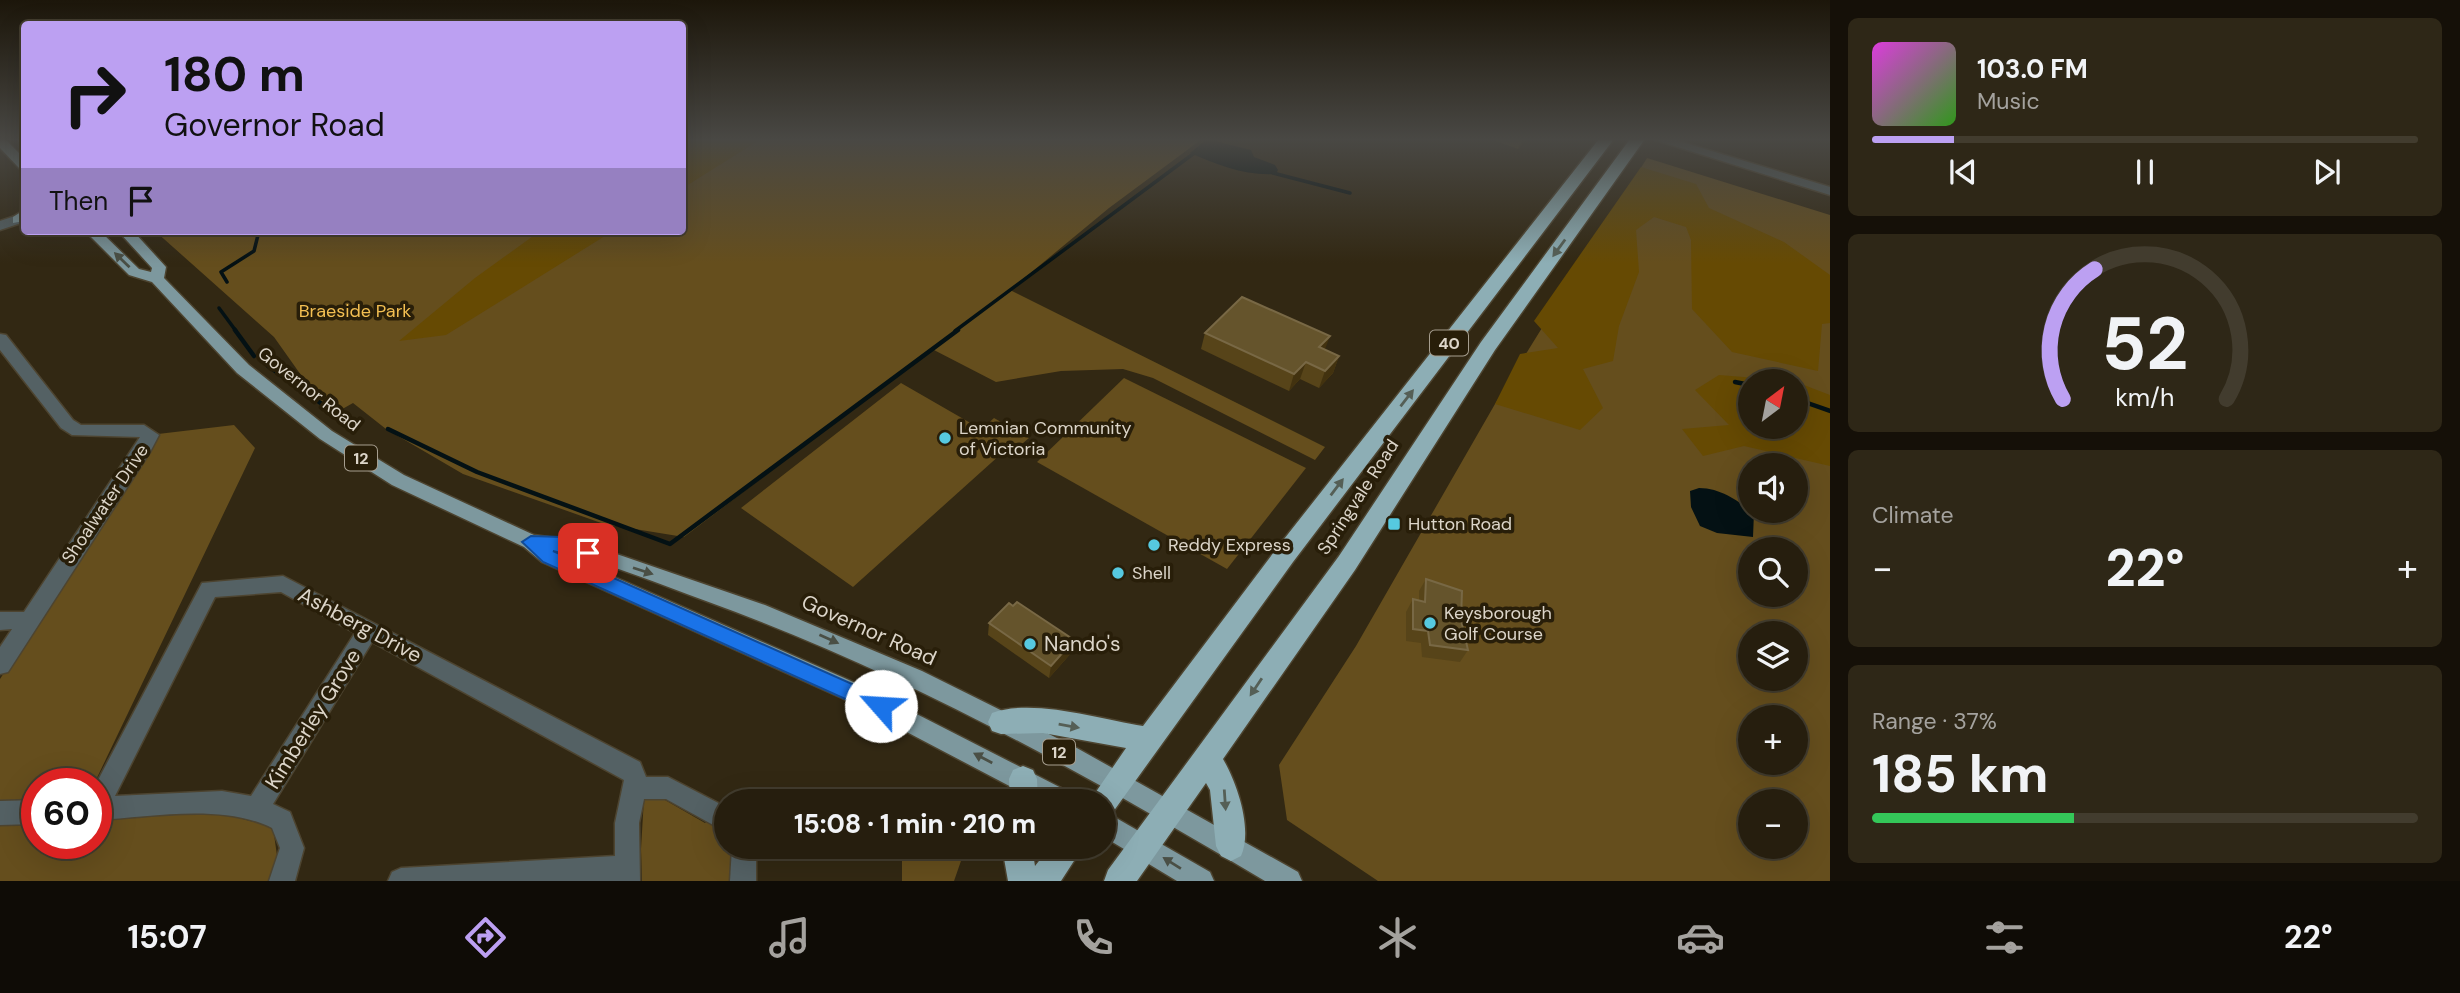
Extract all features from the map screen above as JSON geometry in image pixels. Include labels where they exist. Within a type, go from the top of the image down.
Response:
[{"type":"highway","name":"Springvale Road","points":[[1112,789],[1285,555],[1575,180]]},
{"type":"highway","name":"Springvale Road","points":[[1119,881],[1347,563],[1488,346],[1608,180]]},
{"type":"highway","points":[[1001,722],[1044,721],[1149,740]]},
{"type":"highway","points":[[1207,758],[1224,788],[1231,846]]},
{"type":"highway","points":[[1019,859],[1023,881]]},
{"type":"highway","points":[[1043,881],[1059,859]]},
{"type":"main road","name":"Governor Road","points":[[96,235],[134,272],[157,279],[243,369],[339,445],[430,496],[531,542],[549,557],[838,685],[1021,789]]},
{"type":"main road","name":"Governor Road","points":[[129,235],[159,267],[157,279]]},
{"type":"main road","name":"Governor Road","points":[[531,542],[562,544],[775,616],[882,663],[1001,722],[1105,789]]},
{"type":"main road","name":"Governor Road","points":[[1116,794],[1168,811]]},
{"type":"main road","name":"12","points":[[1168,811],[1289,881]]},
{"type":"main road","points":[[1116,830],[1201,881]]},
{"type":"street","points":[[1799,180],[1830,191]]},
{"type":"street","points":[[0,226],[21,220]]},
{"type":"street","points":[[0,233],[21,220]]},
{"type":"street","name":"Shoalwater Drive","points":[[0,339],[67,424],[78,430],[134,430],[150,435],[0,665]]},
{"type":"street","name":"Ashberg Drive","points":[[112,778],[209,589],[283,584],[626,766],[634,774],[635,788]]},
{"type":"street","points":[[0,621],[28,620]]},
{"type":"street","name":"Kimberley Grove","points":[[257,808],[368,630]]},
{"type":"street","points":[[401,881],[626,874],[627,823],[635,788],[668,788],[714,813]]},
{"type":"street","points":[[112,808],[222,802],[257,808],[281,820],[292,848],[282,881]]},
{"type":"street","points":[[0,813],[21,812]]},
{"type":"street","points":[[743,881],[744,859]]},
{"type":"green space","name":"Braeside Park","points":[[686,180],[1147,180],[1010,290],[1325,447],[1315,460],[1153,378],[1123,369],[1061,371],[996,382],[932,349],[684,537],[604,524],[463,474],[386,429],[353,403],[330,416],[274,337],[159,235],[686,235]]},
{"type":"green space","name":"Keysborough Golf Course","points":[[1633,180],[1718,180],[1830,215],[1830,881],[1378,881],[1287,820],[1279,765],[1356,646],[1495,404]]},
{"type":"green space","points":[[1124,378],[1306,468],[1227,569],[1037,462]]},
{"type":"green space","points":[[901,383],[993,436],[983,428],[994,418],[1029,438],[1017,448],[1011,445],[853,587],[741,508]]},
{"type":"green space","points":[[234,425],[255,448],[102,768],[21,768],[21,801],[0,802],[0,679],[158,434]]},
{"type":"green space","points":[[669,795],[665,800],[705,823],[710,818],[714,820],[714,859],[731,859],[730,881],[642,881],[644,798]]},
{"type":"green space","points":[[208,810],[273,827],[279,870],[272,881],[0,881],[0,818],[21,817],[21,859],[112,859],[112,813]]},
{"type":"green space","points":[[902,859],[962,859],[954,881],[902,881]]},
{"type":"shaded area","points":[[1632,180],[1683,180],[1696,184],[1709,208],[1784,242],[1830,275],[1830,323],[1822,324],[1818,371],[1732,352],[1692,309],[1691,240],[1686,227],[1654,217],[1636,230],[1639,272],[1619,326],[1613,361],[1583,369],[1603,408],[1580,430],[1495,404],[1520,354],[1558,348],[1534,321]]},
{"type":"shaded area","points":[[534,235],[607,235],[446,335],[399,341],[475,278]]},
{"type":"shaded area","points":[[1719,375],[1738,377],[1738,439],[1808,439],[1808,387],[1830,395],[1830,466],[1808,461],[1808,453],[1774,453],[1744,446],[1703,456],[1682,429],[1729,425],[1695,390]]},
{"type":"shaded area","points":[[1707,489],[1738,501],[1738,523],[1754,523],[1753,537],[1717,533],[1700,526],[1691,507],[1690,491]]},
{"type":"building","points":[[1242,297],[1330,336],[1319,347],[1339,356],[1325,371],[1306,362],[1294,374],[1205,333]]},
{"type":"building","name":"Keysborough Golf Course","points":[[1426,579],[1462,591],[1461,620],[1468,650],[1430,645],[1428,631],[1413,629],[1413,599],[1425,602]]},
{"type":"building","name":"Nando's","points":[[1017,602],[1074,640],[1051,666],[989,623],[1009,603],[1013,606]]},
{"type":"waterway","points":[[955,331],[1158,180]]},
{"type":"waterway","points":[[1300,180],[1350,193]]},
{"type":"waterway","points":[[227,282],[221,272],[254,251],[258,235]]},
{"type":"waterway","points":[[219,308],[236,331]]},
{"type":"waterway","points":[[235,330],[254,356]]},
{"type":"waterway","points":[[388,429],[477,472],[670,544],[958,330]]},
{"type":"waterway","points":[[268,366],[322,404]]},
{"type":"waterway","points":[[1808,403],[1830,411]]},
{"type":"place","name":"Lemnian Community of Victoria","points":[[945,438]]},
{"type":"place","name":"Hutton Road","points":[[1394,524]]},
{"type":"place","name":"Reddy Express","points":[[1154,545]]},
{"type":"place","name":"Shell","points":[[1118,573]]},
{"type":"place","name":"Keysborough Golf Course","points":[[1430,623]]},
{"type":"place","name":"Nando's","points":[[1030,644]]},
{"type":"route","points":[[588,553],[562,544],[531,542],[549,557],[881,706]]}]
